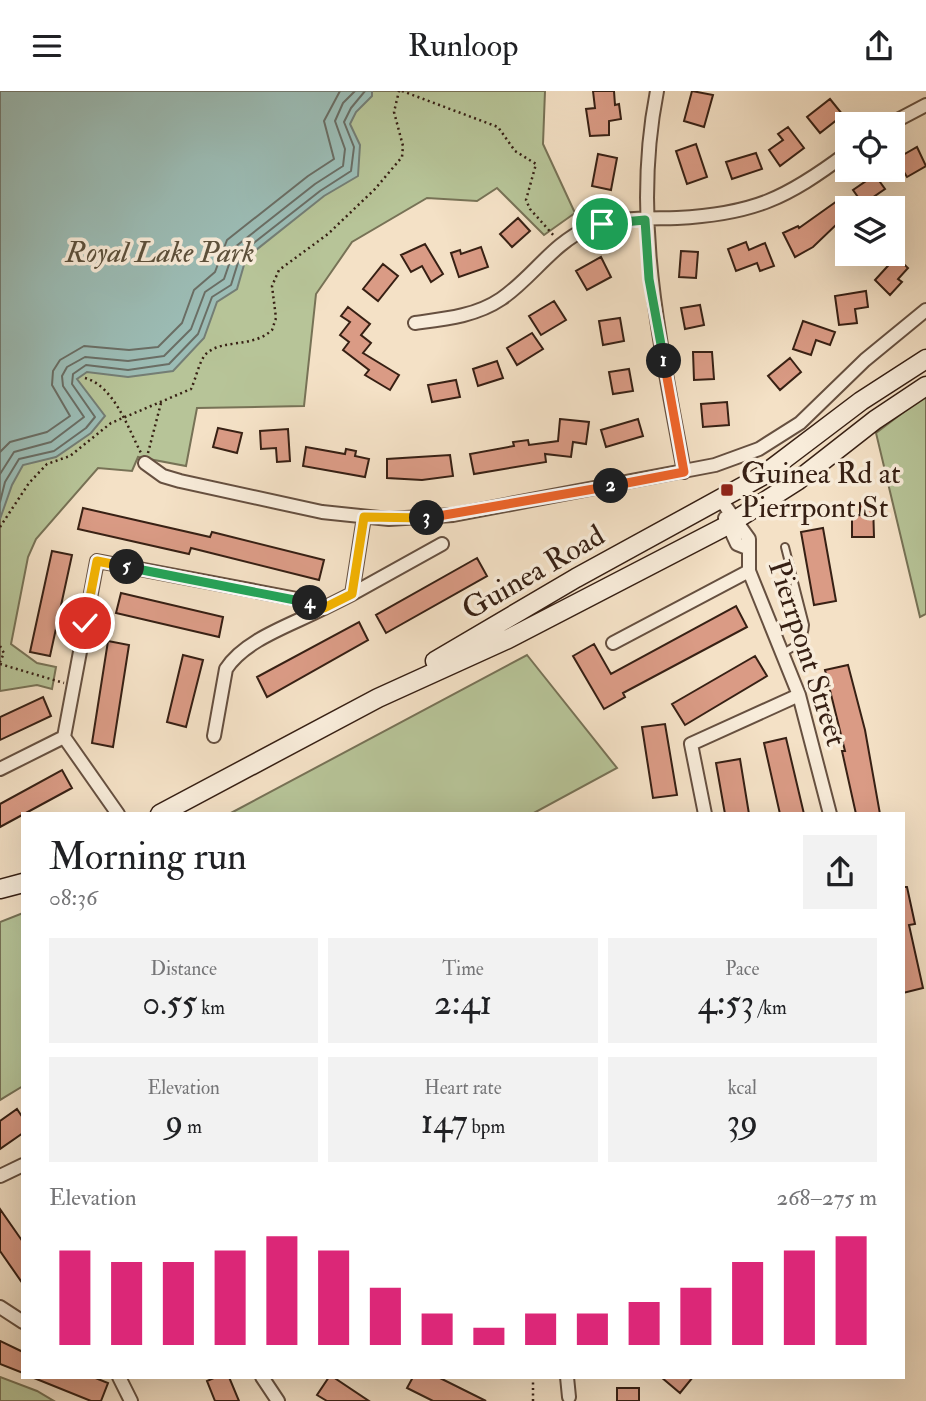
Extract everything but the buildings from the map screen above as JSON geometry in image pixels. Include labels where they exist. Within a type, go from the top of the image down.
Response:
[{"type":"main road","name":"Guinea Road","points":[[164,812],[378,698],[576,578],[721,501],[783,461],[861,401],[926,359]]},
{"type":"main road","name":"Guinea Road","points":[[378,698],[508,639],[732,522],[797,481],[875,420],[926,386]]},
{"type":"main road","points":[[0,889],[21,884]]},
{"type":"street","points":[[657,91],[646,167],[645,220],[649,279],[684,472]]},
{"type":"street","points":[[905,116],[926,105]]},
{"type":"street","points":[[415,323],[452,318],[491,305],[511,292],[578,233],[602,224],[705,217],[757,207],[794,191],[835,162]]},
{"type":"street","points":[[145,463],[163,476],[180,481],[322,512],[420,519],[684,472],[740,457],[784,435],[817,409],[897,332],[926,310]]},
{"type":"street","points":[[721,501],[732,522]]},
{"type":"street","points":[[352,594],[364,517]]},
{"type":"street","name":"Pierrpont Street","points":[[732,522],[737,544],[747,548],[749,572],[799,695],[829,812]]},
{"type":"street","points":[[214,736],[226,669],[231,661],[253,645],[443,544]]},
{"type":"street","points":[[117,812],[64,737],[97,561],[297,599],[324,608]]},
{"type":"street","points":[[613,643],[749,572]]},
{"type":"street","points":[[705,812],[691,744],[799,695]]},
{"type":"street","points":[[0,769],[64,737]]},
{"type":"street","points":[[0,1176],[21,1166]]},
{"type":"street","points":[[0,1307],[21,1321]]},
{"type":"street","points":[[119,1379],[131,1401]]},
{"type":"street","points":[[263,1379],[278,1401]]},
{"type":"street","points":[[567,1379],[570,1400]]},
{"type":"lane","points":[[782,653],[799,642],[805,634],[785,547]]},
{"type":"path","points":[[1,525],[40,470],[70,456],[102,429],[122,418],[191,389],[205,354],[247,343],[272,330],[276,318],[272,286],[279,270],[328,234],[402,157],[394,112],[400,91],[472,116],[505,133],[515,151],[536,164],[526,200],[530,209],[562,245]]},
{"type":"path","points":[[85,378],[97,381],[108,393],[145,463]]},
{"type":"path","points":[[145,463],[161,403]]},
{"type":"path","points":[[0,646],[4,653],[0,663],[73,685]]},
{"type":"path","points":[[533,1379],[533,1401]]},
{"type":"green space","name":"Royal Lake Park","points":[[0,91],[545,91],[543,144],[575,213],[544,235],[497,188],[477,201],[427,198],[352,242],[316,294],[304,406],[197,408],[186,466],[138,457],[132,471],[98,468],[36,539],[28,557],[11,644],[37,663],[56,667],[52,689],[37,685],[0,691]]},
{"type":"green space","points":[[926,395],[926,614],[920,617],[876,433]]},
{"type":"green space","points":[[527,655],[617,768],[536,812],[233,812]]},
{"type":"green space","points":[[21,914],[21,1087],[0,1100],[0,922]]},
{"type":"green space","points":[[0,1377],[37,1391],[54,1401],[0,1401]]},
{"type":"water","name":"Royal Lake Park","points":[[0,91],[372,91],[372,96],[356,112],[350,124],[360,145],[358,176],[324,196],[246,258],[237,289],[217,302],[204,338],[173,371],[128,377],[87,372],[77,379],[105,416],[91,433],[56,457],[23,465],[12,485],[0,519]]},
{"type":"place","name":"Guinea Rd at Pierrpont St","points":[[727,490]]},
{"type":"route","points":[[85,623],[97,561],[297,599],[324,608],[352,594],[364,517],[420,519],[453,515],[684,472],[649,279],[645,220],[602,224]]}]
